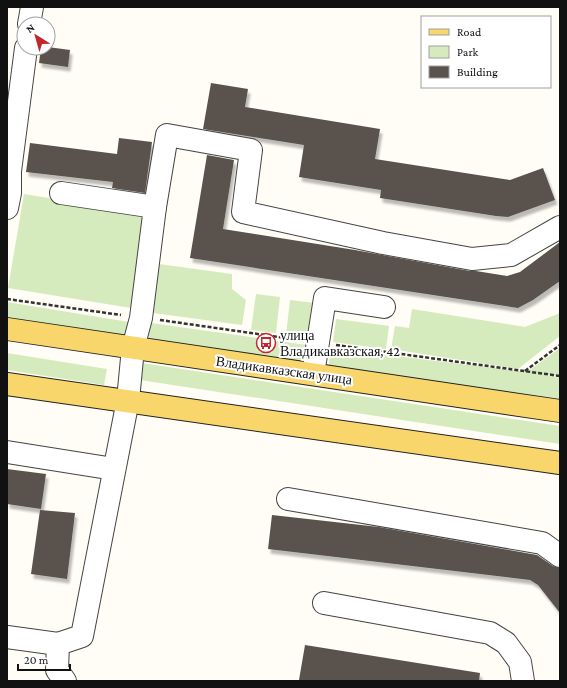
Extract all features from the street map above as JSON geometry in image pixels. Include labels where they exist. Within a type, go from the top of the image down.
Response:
[{"type":"main road","name":"Владикавказская улица","points":[[7,329],[560,411]]},
{"type":"main road","points":[[7,384],[128,400],[560,463]]},
{"type":"lane","points":[[7,208],[10,193],[8,170],[25,56]]},
{"type":"lane","points":[[7,637],[58,644],[82,636],[128,400],[133,348],[141,318],[155,207],[167,135],[251,150],[243,212],[383,243],[472,259],[511,255],[560,227]]},
{"type":"lane","points":[[61,193],[155,207]]},
{"type":"lane","points":[[313,374],[325,298],[384,307]]},
{"type":"lane","points":[[7,452],[114,470]]},
{"type":"lane","points":[[288,499],[542,543],[560,556]]},
{"type":"lane","points":[[324,603],[490,633],[506,643],[520,662],[523,681]]},
{"type":"lane","points":[[58,644],[57,670],[65,681]]},
{"type":"path","points":[[7,298],[560,376]]},
{"type":"path","points":[[525,371],[560,345]]},
{"type":"green space","points":[[24,194],[147,214],[131,308],[8,288]]},
{"type":"green space","points":[[159,264],[232,274],[232,289],[246,300],[242,325],[153,313]]},
{"type":"green space","points":[[256,294],[280,297],[276,333],[251,330]]},
{"type":"green space","points":[[290,300],[315,303],[310,338],[286,335]]},
{"type":"green space","points":[[7,302],[129,322],[126,338],[7,319]]},
{"type":"green space","points":[[412,309],[525,327],[560,313],[560,336],[518,369],[391,349],[395,326],[409,328]]},
{"type":"green space","points":[[336,319],[389,326],[386,349],[333,342]]},
{"type":"green space","points":[[151,323],[307,345],[304,363],[148,341]]},
{"type":"green space","points":[[331,348],[527,372],[560,348],[560,376],[540,374],[560,378],[560,405],[328,370]]},
{"type":"green space","points":[[7,353],[107,369],[104,385],[7,370]]},
{"type":"green space","points":[[142,363],[560,426],[560,444],[140,380]]},
{"type":"building","points":[[56,48],[70,50],[68,67],[39,63],[40,56],[56,56]]},
{"type":"building","points":[[211,83],[248,89],[245,107],[380,129],[375,159],[510,180],[543,168],[555,200],[508,217],[496,216],[380,198],[381,190],[299,177],[304,145],[203,129]]},
{"type":"building","points":[[119,138],[152,142],[145,193],[112,188],[113,182],[26,172],[30,143],[117,154]]},
{"type":"building","points":[[207,155],[234,160],[223,229],[507,276],[520,272],[560,242],[560,281],[533,300],[518,308],[190,258]]},
{"type":"building","points":[[7,469],[46,474],[41,509],[7,504]]},
{"type":"building","points":[[40,510],[75,513],[67,579],[31,574]]},
{"type":"building","points":[[272,515],[379,527],[537,555],[553,566],[560,568],[560,613],[538,585],[530,580],[268,549]]},
{"type":"building","points":[[305,645],[480,673],[479,681],[299,680]]},
{"type":"place","name":"улица Владикавказская, 42","points":[[266,343]]}]
